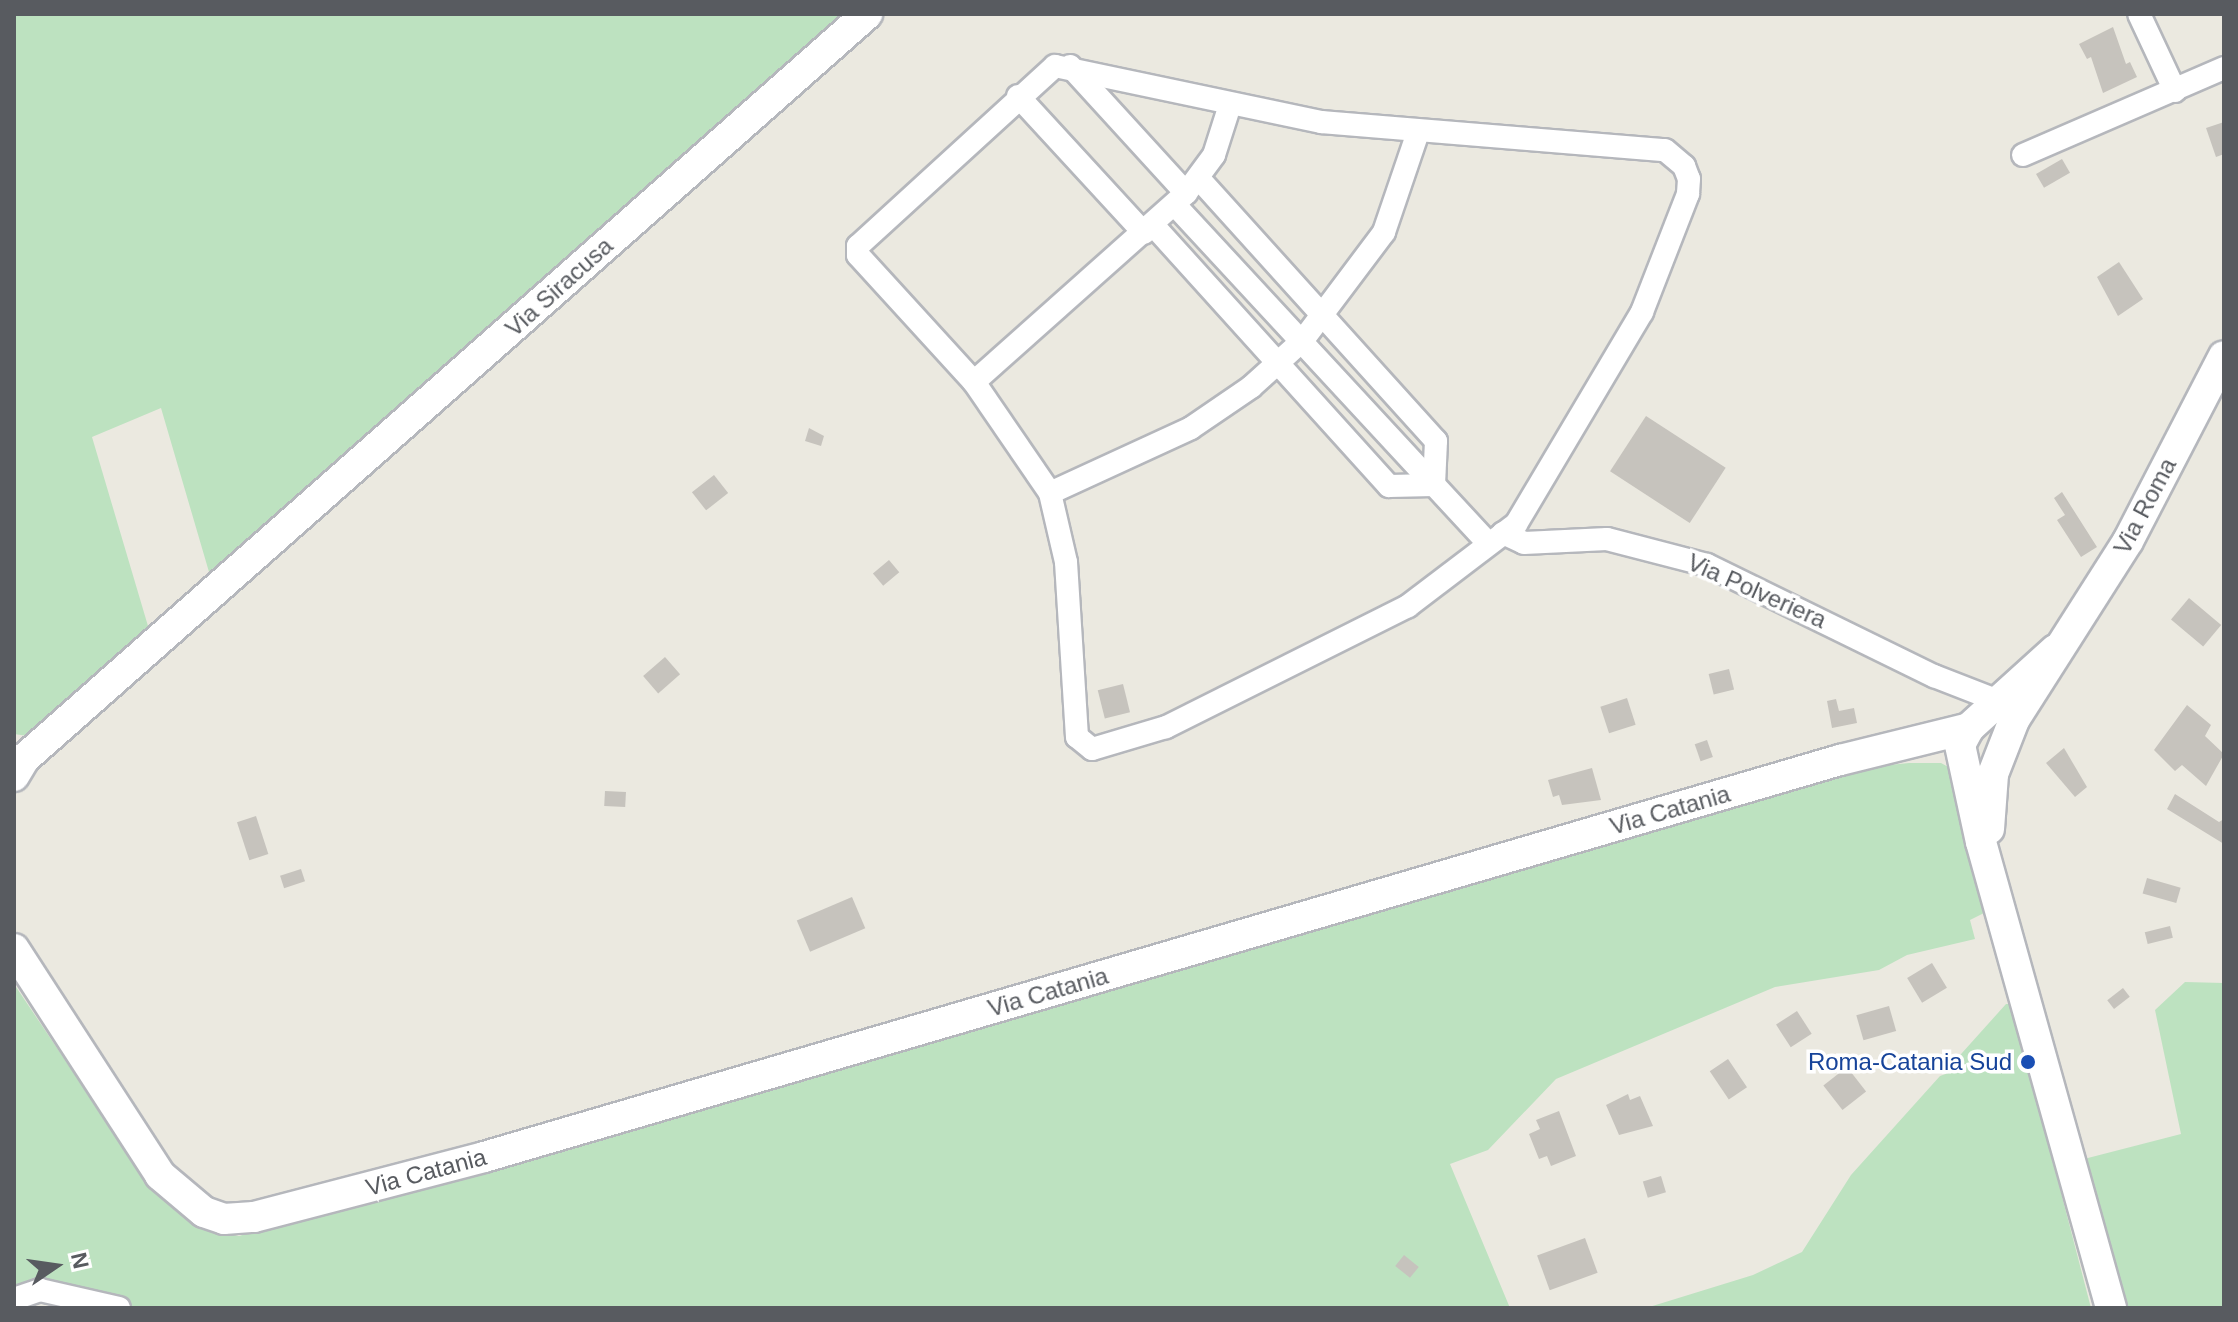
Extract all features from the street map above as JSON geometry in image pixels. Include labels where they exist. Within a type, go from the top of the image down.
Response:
[{"type":"street","name":"Via Siracusa","points":[[18,765],[867,14]]},
{"type":"street","points":[[2139,14],[2175,91]]},
{"type":"street","points":[[1070,66],[1187,192],[1322,316],[1436,441],[1434,485]]},
{"type":"street","points":[[1070,66],[1230,105],[1418,132],[1665,150],[1684,166],[1689,179],[1688,194],[1642,312],[1516,524],[1408,606],[1166,727],[1092,749],[1077,737],[1066,562],[1050,493],[974,382],[860,262],[858,246],[1018,96],[1046,71],[1070,66]]},
{"type":"street","points":[[2023,155],[2224,68]]},
{"type":"street","points":[[1018,96],[1279,364],[1389,486],[1434,485]]},
{"type":"street","points":[[974,382],[1187,192],[1214,155],[1230,105]]},
{"type":"street","points":[[1050,493],[1191,428],[1279,364],[1303,340],[1384,232],[1418,132]]},
{"type":"street","points":[[1187,192],[1303,340],[1434,485],[1496,538]]},
{"type":"street","name":"Via Roma","points":[[2055,650],[2128,541],[2224,356]]},
{"type":"street","name":"Via Polveriera","points":[[1496,538],[1524,543],[1607,539],[1707,565],[1934,676],[1998,701]]},
{"type":"street","points":[[2055,650],[1998,701],[1977,749],[1997,896],[2111,1308]]},
{"type":"street","points":[[1977,749],[2055,650]]},
{"type":"street","name":"Via Catania","points":[[14,949],[160,1175],[204,1212],[224,1219],[254,1217],[500,1153],[1840,760],[1977,749]]},
{"type":"street","points":[[14,1299],[40,1290],[119,1308]]},
{"type":"green space","points":[[14,14],[847,14],[209,572],[161,408],[92,437],[148,626],[28,736],[14,734]]},
{"type":"green space","points":[[1941,763],[1952,769],[1986,912],[1970,920],[1975,939],[1907,955],[1879,970],[1775,987],[1556,1079],[1488,1150],[1450,1164],[1510,1308],[137,1308],[32,1285],[14,1292],[14,984],[153,1191],[207,1229],[239,1236],[1870,767]]},
{"type":"green space","points":[[2185,982],[2224,983],[2224,1308],[2126,1308],[2084,1159],[2181,1134],[2155,1010]]},
{"type":"green space","points":[[2006,1004],[2012,1004],[2091,1308],[1646,1308],[1753,1275],[1802,1252],[1851,1175],[1940,1076],[1954,1071],[1953,1063]]},
{"type":"building","points":[[2113,27],[2126,64],[2130,62],[2137,77],[2103,93],[2091,57],[2087,59],[2079,44]]},
{"type":"building","points":[[2224,122],[2224,154],[2216,157],[2206,128]]},
{"type":"building","points":[[2062,159],[2070,173],[2044,188],[2036,174]]},
{"type":"building","points":[[2119,262],[2143,299],[2118,316],[2097,277]]},
{"type":"building","points":[[1646,416],[1726,468],[1690,523],[1610,471]]},
{"type":"building","points":[[809,428],[824,436],[821,446],[805,441]]},
{"type":"building","points":[[714,475],[728,493],[706,510],[692,492]]},
{"type":"building","points":[[2062,492],[2097,547],[2081,557],[2057,520],[2065,515],[2054,498]]},
{"type":"building","points":[[889,560],[899,572],[883,586],[873,573]]},
{"type":"building","points":[[2189,598],[2221,625],[2203,646],[2171,619]]},
{"type":"building","points":[[665,657],[680,674],[658,693],[643,676]]},
{"type":"building","points":[[1729,669],[1734,689],[1714,694],[1709,674]]},
{"type":"building","points":[[1123,684],[1130,712],[1105,718],[1098,690]]},
{"type":"building","points":[[1627,698],[1636,725],[1609,733],[1600,707]]},
{"type":"building","points":[[1836,699],[1839,711],[1854,708],[1857,723],[1832,728],[1827,701]]},
{"type":"building","points":[[2187,705],[2211,725],[2205,736],[2224,754],[2206,786],[2182,765],[2175,771],[2154,750]]},
{"type":"building","points":[[1707,740],[1713,757],[1701,761],[1695,744]]},
{"type":"building","points":[[2064,748],[2087,787],[2075,797],[2046,763]]},
{"type":"building","points":[[1592,768],[1601,800],[1562,805],[1559,795],[1553,797],[1548,780]]},
{"type":"building","points":[[605,791],[626,792],[625,807],[604,806]]},
{"type":"building","points":[[2175,794],[2219,822],[2224,819],[2224,844],[2167,809]]},
{"type":"building","points":[[256,816],[268,854],[249,860],[237,822]]},
{"type":"building","points":[[301,869],[305,881],[284,888],[280,876]]},
{"type":"building","points":[[2147,878],[2181,888],[2176,903],[2143,893]]},
{"type":"building","points":[[852,897],[865,928],[810,952],[797,920]]},
{"type":"building","points":[[2170,926],[2173,938],[2148,944],[2145,932]]},
{"type":"building","points":[[1932,963],[1947,988],[1922,1003],[1907,978]]},
{"type":"building","points":[[2123,988],[2130,997],[2114,1009],[2107,1000]]},
{"type":"building","points":[[1889,1006],[1896,1031],[1863,1040],[1856,1015]]},
{"type":"building","points":[[1797,1011],[1812,1034],[1791,1047],[1776,1025]]},
{"type":"building","points":[[1728,1059],[1747,1087],[1729,1099],[1710,1071]]},
{"type":"building","points":[[1847,1067],[1866,1091],[1842,1110],[1823,1085]]},
{"type":"building","points":[[1628,1094],[1630,1100],[1640,1096],[1653,1126],[1619,1135],[1606,1105]]},
{"type":"building","points":[[1559,1111],[1576,1156],[1551,1166],[1547,1156],[1539,1159],[1529,1134],[1540,1129],[1536,1120]]},
{"type":"building","points":[[1661,1176],[1666,1192],[1648,1198],[1643,1182]]},
{"type":"building","points":[[1585,1238],[1598,1273],[1550,1290],[1537,1255]]},
{"type":"building","points":[[1404,1255],[1419,1267],[1410,1278],[1395,1266]]},
{"type":"place","name":"Roma-Catania Sud","points":[[2028,1062]]}]
